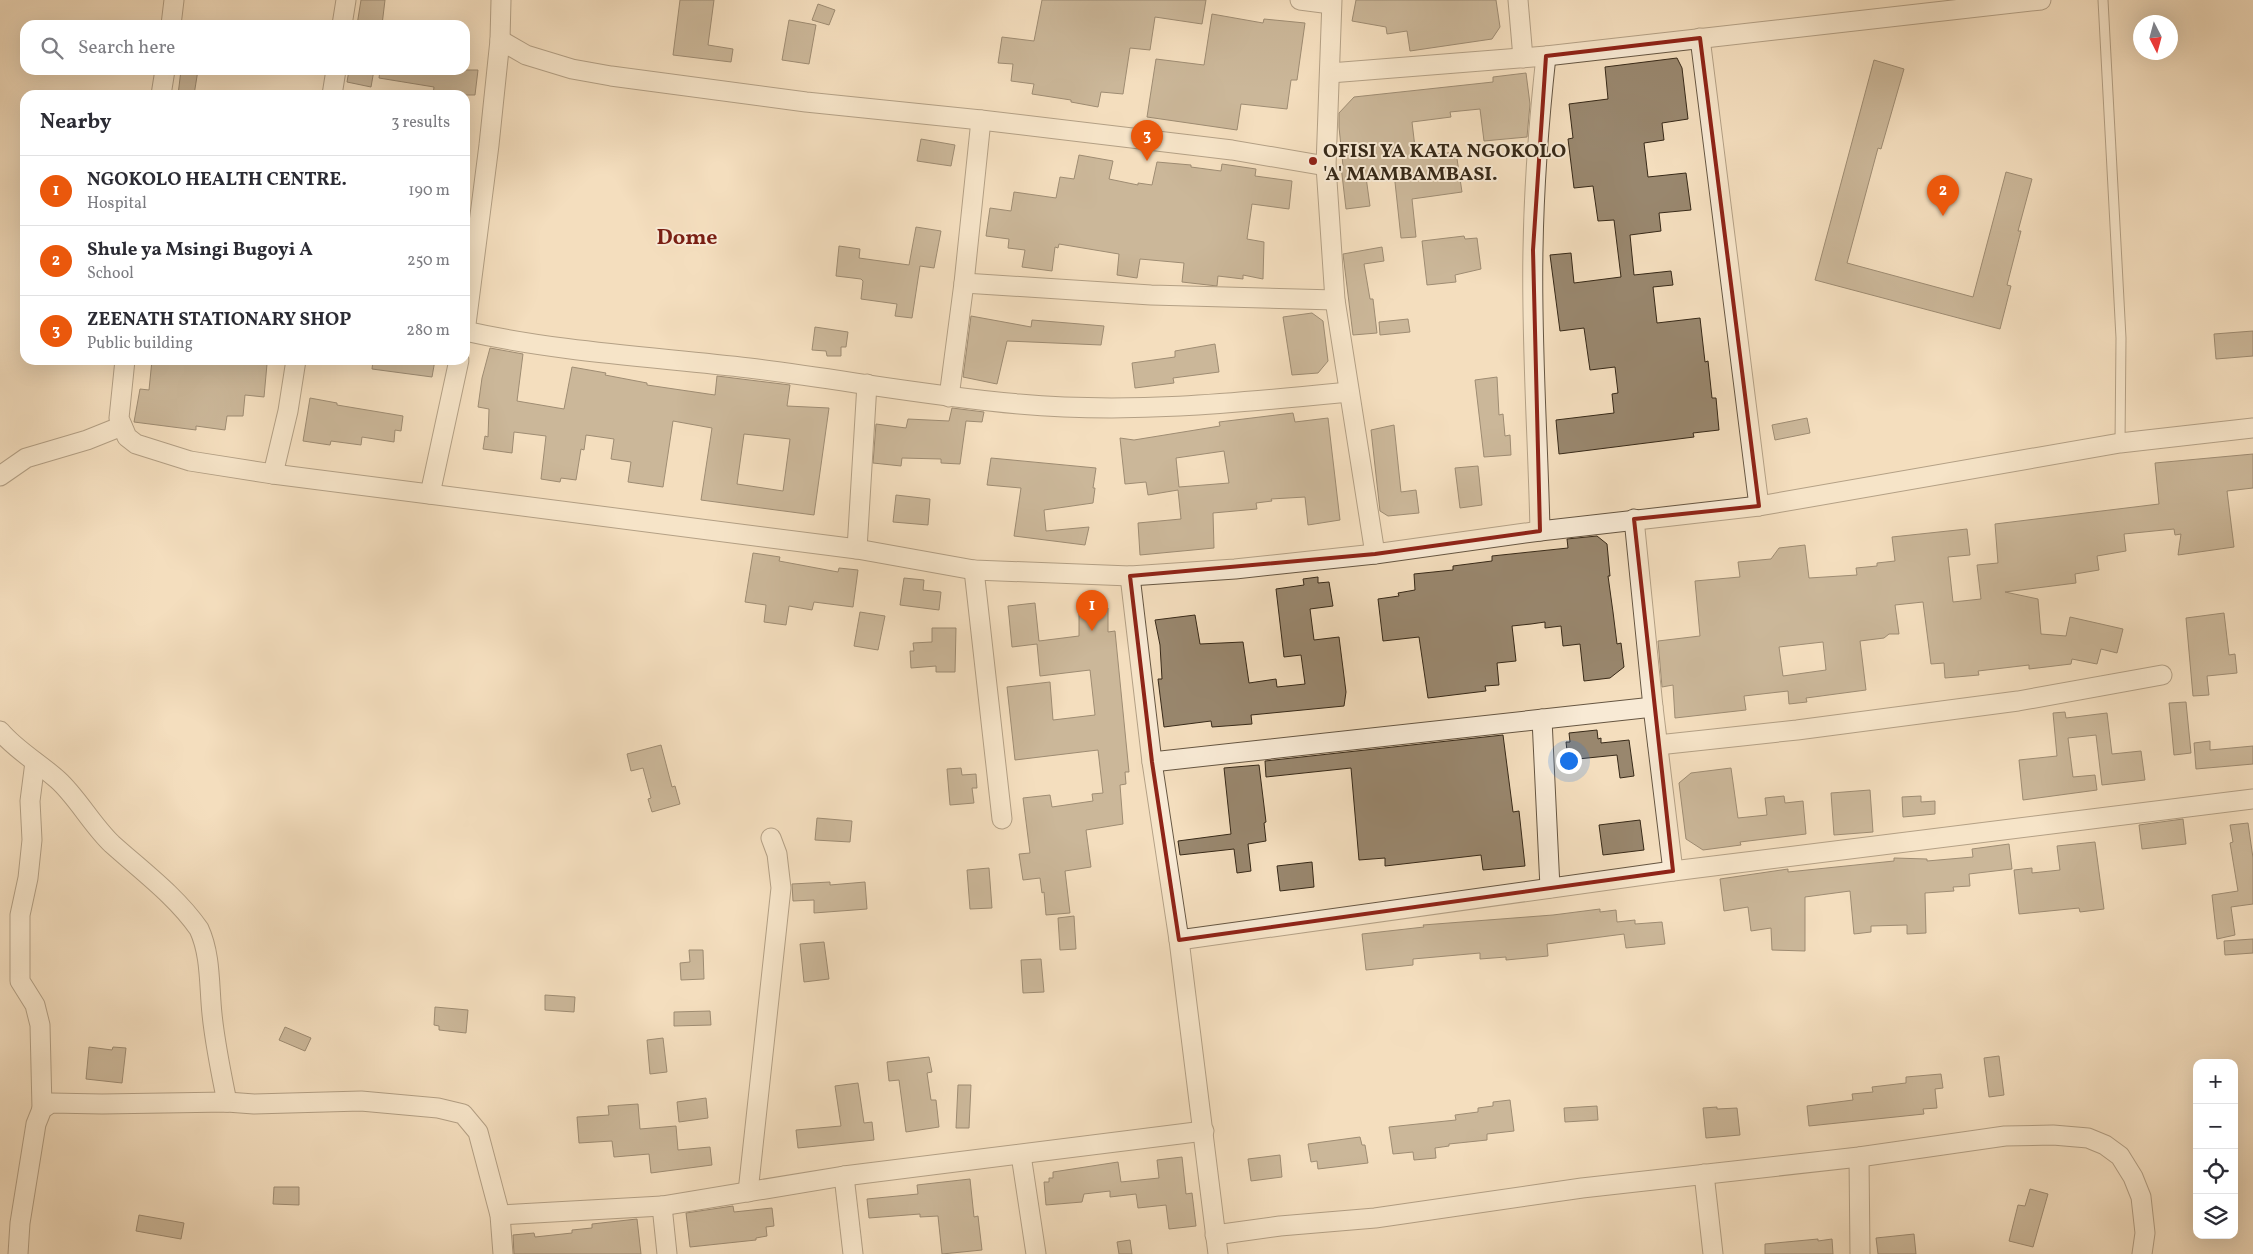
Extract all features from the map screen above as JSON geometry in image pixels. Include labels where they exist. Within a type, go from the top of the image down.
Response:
[{"type":"street","points":[[172,20],[174,0]]},
{"type":"street","points":[[343,20],[346,0]]},
{"type":"street","points":[[470,290],[500,40],[501,0]]},
{"type":"street","points":[[1300,0],[1332,2],[1326,166],[1335,300],[1375,554]]},
{"type":"street","points":[[1518,0],[1523,58]]},
{"type":"street","points":[[1330,74],[1546,56],[2041,0]]},
{"type":"street","points":[[1700,38],[1759,506]]},
{"type":"street","points":[[500,40],[526,55],[572,69],[612,76],[806,102],[981,120],[1232,150],[1326,166]]},
{"type":"street","points":[[1540,531],[1533,325],[1533,250],[1540,111],[1546,56]]},
{"type":"street","points":[[163,90],[164,75]]},
{"type":"street","points":[[333,90],[335,75]]},
{"type":"street","points":[[949,396],[964,283],[981,120]]},
{"type":"street","points":[[964,283],[1151,295],[1335,300]]},
{"type":"street","points":[[470,333],[542,344],[1020,404],[1146,409],[1208,406],[1349,392]]},
{"type":"street","points":[[124,365],[119,409],[126,437],[136,444],[190,461],[273,474],[857,549],[974,570],[1130,576],[1235,569],[1375,554],[1634,519],[1759,506],[2120,443],[2253,428]]},
{"type":"street","points":[[273,474],[288,411],[295,365]]},
{"type":"street","points":[[430,494],[459,365]]},
{"type":"street","points":[[857,549],[867,384]]},
{"type":"street","points":[[0,476],[26,458],[86,440],[122,426]]},
{"type":"street","points":[[1634,519],[1672,871]]},
{"type":"street","points":[[974,570],[1002,819]]},
{"type":"street","points":[[1130,576],[1152,762],[1179,940],[1218,1254]]},
{"type":"street","points":[[1658,745],[1798,730],[2018,701],[2162,674]]},
{"type":"street","points":[[1152,762],[1653,708]]},
{"type":"street","points":[[1542,719],[1550,888]]},
{"type":"street","points":[[0,731],[12,746],[60,782],[112,844],[140,866],[200,929],[204,939],[217,1057],[227,1102]]},
{"type":"street","points":[[18,1254],[20,1224],[36,1124],[42,1109],[40,1025],[35,1005],[20,981],[20,916],[28,878],[32,840],[30,801],[35,762]]},
{"type":"street","points":[[1179,940],[1672,871],[2253,799]]},
{"type":"street","points":[[748,1192],[781,888],[778,854],[771,838]]},
{"type":"street","points":[[42,1109],[51,1103],[227,1102],[254,1104],[361,1101],[438,1108],[463,1114],[478,1132],[500,1215],[503,1254]]},
{"type":"street","points":[[500,1215],[662,1206],[844,1176],[1204,1131]]},
{"type":"street","points":[[1215,1234],[1375,1218],[1504,1199],[1858,1157],[2005,1136],[2052,1135],[2088,1138],[2105,1144],[2120,1156],[2133,1177],[2141,1196],[2145,1233],[2142,1254]]},
{"type":"street","points":[[1021,1155],[1036,1254]]},
{"type":"street","points":[[1858,1157],[1860,1254]]},
{"type":"street","points":[[1704,1174],[1712,1254]]},
{"type":"street","points":[[844,1176],[853,1254]]},
{"type":"street","points":[[662,1206],[667,1254]]},
{"type":"lane","points":[[2103,0],[2121,338],[2120,443]]},
{"type":"highlighted area","points":[[1700,38],[1759,506],[1634,519],[1673,871],[1179,940],[1152,762],[1130,576],[1375,554],[1540,531],[1533,250],[1546,56]]},
{"type":"building","points":[[361,0],[385,0],[383,20],[358,20]]},
{"type":"building","points":[[680,0],[714,0],[708,45],[733,49],[731,62],[673,55]]},
{"type":"building","points":[[1042,0],[1206,0],[1202,24],[1155,17],[1150,50],[1130,48],[1123,94],[1101,92],[1098,107],[1071,102],[1071,100],[1032,94],[1034,84],[1011,81],[1013,64],[998,63],[1002,37],[1034,41]]},
{"type":"building","points":[[1356,0],[1496,0],[1500,27],[1492,39],[1410,51],[1407,31],[1387,34],[1386,27],[1352,21]]},
{"type":"building","points":[[818,4],[835,10],[829,25],[812,20]]},
{"type":"building","points":[[1212,14],[1263,23],[1264,19],[1305,23],[1297,80],[1291,80],[1287,109],[1241,104],[1237,130],[1147,117],[1156,59],[1204,65]]},
{"type":"building","points":[[789,20],[816,25],[809,64],[782,60]]},
{"type":"building","points":[[1677,58],[1682,68],[1688,119],[1662,123],[1664,140],[1644,143],[1648,177],[1686,173],[1691,210],[1659,213],[1661,231],[1630,235],[1634,275],[1671,271],[1673,285],[1653,287],[1657,323],[1700,318],[1705,362],[1708,361],[1712,398],[1716,398],[1719,430],[1693,433],[1694,437],[1559,454],[1556,420],[1614,413],[1612,394],[1618,393],[1615,367],[1590,370],[1584,328],[1560,331],[1550,255],[1571,253],[1574,283],[1621,277],[1614,220],[1598,221],[1593,186],[1574,188],[1568,139],[1573,138],[1569,104],[1608,99],[1605,67]]},
{"type":"building","points":[[1874,60],[1904,69],[1881,149],[1878,148],[1847,263],[1973,297],[2006,172],[2032,179],[2018,231],[2021,231],[2007,285],[2011,286],[2000,329],[1815,280]]},
{"type":"building","points":[[470,70],[478,70],[475,95],[470,95],[470,90],[434,90],[434,87],[379,78],[379,75],[470,75]]},
{"type":"building","points":[[1526,73],[1530,104],[1527,137],[1484,141],[1480,109],[1450,112],[1451,117],[1412,122],[1416,156],[1456,152],[1462,192],[1412,199],[1416,237],[1401,238],[1394,173],[1366,177],[1370,206],[1346,209],[1341,166],[1343,166],[1339,113],[1354,97],[1493,82],[1493,77]]},
{"type":"building","points":[[180,75],[197,75],[195,90],[179,90]]},
{"type":"building","points":[[348,75],[373,75],[371,87],[347,82]]},
{"type":"building","points":[[921,139],[955,145],[951,166],[917,161]]},
{"type":"building","points":[[1079,155],[1113,161],[1109,179],[1138,185],[1138,183],[1152,185],[1157,162],[1191,165],[1191,167],[1221,171],[1222,164],[1256,169],[1255,176],[1292,181],[1289,209],[1252,204],[1247,239],[1264,242],[1263,279],[1243,275],[1243,279],[1218,276],[1217,286],[1182,282],[1184,263],[1140,259],[1137,278],[1117,275],[1119,254],[1059,244],[1058,248],[1055,247],[1052,271],[1022,267],[1025,250],[1008,248],[1009,239],[986,236],[990,208],[1011,211],[1014,192],[1056,198],[1060,177],[1074,179]]},
{"type":"building","points":[[916,227],[941,231],[934,268],[920,266],[912,318],[895,316],[897,304],[861,299],[863,281],[861,279],[836,276],[839,246],[860,249],[859,258],[909,265]]},
{"type":"building","points":[[1464,236],[1465,239],[1477,238],[1481,269],[1455,275],[1456,282],[1427,285],[1422,241]]},
{"type":"building","points":[[1382,247],[1384,261],[1364,264],[1370,299],[1373,299],[1377,333],[1353,335],[1343,254]]},
{"type":"building","points":[[1312,313],[1323,321],[1328,361],[1318,373],[1292,375],[1283,317]]},
{"type":"building","points":[[971,316],[1031,327],[1032,320],[1104,326],[1101,345],[1007,341],[997,384],[963,377]]},
{"type":"building","points":[[1408,319],[1410,332],[1380,335],[1379,322]]},
{"type":"building","points":[[815,327],[848,332],[846,347],[841,347],[841,356],[827,356],[826,351],[812,350]]},
{"type":"building","points":[[2253,331],[2253,356],[2216,359],[2214,334]]},
{"type":"building","points":[[1215,344],[1219,372],[1173,378],[1174,383],[1135,388],[1132,363],[1175,357],[1175,351]]},
{"type":"building","points":[[490,348],[523,354],[517,401],[564,409],[572,367],[606,373],[605,375],[647,383],[647,385],[715,395],[717,376],[790,385],[787,406],[829,408],[814,515],[701,500],[712,428],[673,421],[663,487],[628,482],[631,462],[611,459],[614,439],[586,435],[584,450],[581,449],[576,480],[561,478],[560,482],[541,479],[546,436],[514,432],[512,453],[483,449],[485,436],[488,437],[489,409],[478,407],[482,378]],"holes":[[[744,434],[790,439],[783,491],[737,484]]]},
{"type":"building","points":[[152,365],[267,365],[264,397],[245,395],[243,416],[227,416],[225,430],[196,426],[196,430],[134,422],[140,389],[149,390]]},
{"type":"building","points":[[372,365],[434,365],[432,377],[372,369]]},
{"type":"building","points":[[1497,377],[1499,415],[1503,414],[1505,436],[1510,435],[1511,455],[1484,457],[1475,380]]},
{"type":"building","points":[[310,398],[337,403],[337,405],[403,416],[401,431],[395,430],[394,442],[362,437],[361,445],[331,441],[330,445],[303,441]]},
{"type":"building","points":[[952,408],[984,412],[982,422],[966,421],[960,464],[941,463],[941,459],[902,458],[901,466],[873,463],[876,424],[906,428],[908,419],[949,421]]},
{"type":"building","points":[[1293,413],[1295,422],[1328,418],[1340,520],[1308,525],[1305,497],[1271,499],[1272,501],[1256,503],[1257,509],[1213,513],[1214,548],[1140,555],[1138,523],[1181,519],[1178,490],[1148,495],[1146,482],[1125,484],[1120,438],[1134,440],[1220,426],[1219,422]],"holes":[[[1224,451],[1229,483],[1179,487],[1176,458]]]},
{"type":"building","points":[[1807,418],[1810,433],[1775,440],[1772,425]]},
{"type":"building","points":[[1394,425],[1401,492],[1416,490],[1419,513],[1388,516],[1380,511],[1371,430]]},
{"type":"building","points":[[2253,454],[2253,488],[2227,491],[2234,547],[2178,555],[2181,534],[2175,535],[2174,529],[2124,534],[2126,551],[2097,556],[2099,570],[2075,574],[2076,583],[2005,592],[2038,599],[2041,634],[2066,636],[2070,617],[2123,629],[2117,653],[2101,649],[2097,664],[2072,659],[2071,664],[2029,669],[2029,665],[1978,671],[1979,675],[1945,678],[1944,663],[1931,664],[1923,602],[1895,605],[1899,634],[1889,634],[1884,638],[1860,641],[1866,690],[1806,698],[1807,702],[1789,704],[1788,691],[1744,696],[1746,710],[1675,718],[1673,685],[1662,687],[1658,641],[1700,636],[1695,581],[1740,577],[1738,562],[1771,559],[1779,548],[1805,545],[1809,578],[1857,575],[1856,568],[1877,566],[1877,563],[1895,561],[1892,537],[1967,529],[1970,555],[1948,557],[1953,602],[1981,599],[1977,565],[1998,563],[1995,524],[2159,504],[2155,463]],"holes":[[[1823,642],[1826,670],[1783,676],[1779,647]]]},
{"type":"building","points":[[991,458],[1096,468],[1093,503],[1044,510],[1046,531],[1089,527],[1085,545],[1014,536],[1021,488],[987,485]]},
{"type":"building","points":[[1478,466],[1482,505],[1460,508],[1455,468]]},
{"type":"building","points":[[896,495],[930,499],[928,525],[893,522]]},
{"type":"building","points":[[1597,536],[1607,544],[1610,576],[1608,576],[1617,644],[1621,643],[1624,667],[1610,678],[1584,681],[1580,644],[1563,646],[1561,626],[1545,628],[1545,622],[1512,626],[1516,661],[1497,663],[1499,685],[1485,686],[1486,691],[1428,698],[1419,637],[1383,641],[1378,599],[1399,596],[1398,593],[1415,590],[1414,574],[1453,570],[1453,566],[1492,561],[1492,556],[1568,548],[1567,539]]},
{"type":"building","points":[[753,553],[780,557],[779,561],[838,572],[839,568],[858,570],[853,607],[814,602],[812,610],[789,606],[786,625],[764,622],[766,605],[745,602]]},
{"type":"building","points":[[1318,577],[1318,583],[1329,582],[1333,606],[1310,609],[1314,640],[1339,637],[1346,692],[1344,706],[1251,715],[1252,724],[1212,727],[1211,721],[1164,727],[1158,679],[1162,679],[1160,645],[1155,620],[1195,615],[1200,644],[1243,642],[1249,683],[1276,679],[1277,687],[1305,684],[1301,655],[1284,657],[1276,589],[1304,585],[1303,579]]},
{"type":"building","points":[[904,578],[924,580],[923,590],[941,592],[939,610],[900,605]]},
{"type":"building","points":[[1035,603],[1039,641],[1079,636],[1079,605],[1104,605],[1104,608],[1108,608],[1108,632],[1115,631],[1129,772],[1125,772],[1126,784],[1120,785],[1123,824],[1086,830],[1091,867],[1065,871],[1070,913],[1046,915],[1044,892],[1042,893],[1040,878],[1023,880],[1019,854],[1030,853],[1023,798],[1050,795],[1052,807],[1093,801],[1092,794],[1103,793],[1098,750],[1015,760],[1007,687],[1050,682],[1053,720],[1095,715],[1090,670],[1040,676],[1037,644],[1012,647],[1008,606]]},
{"type":"building","points":[[860,612],[885,616],[878,650],[854,646]]},
{"type":"building","points":[[2224,613],[2229,655],[2235,654],[2237,673],[2207,676],[2209,695],[2193,696],[2186,618]]},
{"type":"building","points":[[932,628],[956,628],[955,672],[936,672],[936,666],[911,668],[910,651],[914,651],[913,643],[932,642]]},
{"type":"building","points":[[2186,702],[2191,753],[2174,755],[2169,703]]},
{"type":"building","points":[[2065,712],[2066,718],[2107,713],[2112,754],[2141,751],[2145,780],[2102,785],[2096,735],[2068,738],[2073,777],[2095,775],[2097,790],[2023,800],[2019,760],[2057,756],[2053,713]]},
{"type":"building","points":[[1597,730],[1598,739],[1601,738],[1601,743],[1629,740],[1634,776],[1620,778],[1617,755],[1568,760],[1566,742],[1570,742],[1569,733]]},
{"type":"building","points":[[1503,735],[1513,812],[1519,811],[1525,866],[1483,870],[1481,855],[1385,866],[1385,858],[1359,860],[1351,768],[1266,777],[1265,761]]},
{"type":"building","points":[[2210,741],[2210,750],[2253,746],[2253,764],[2196,769],[2194,743]]},
{"type":"building","points":[[661,745],[672,787],[675,786],[680,804],[652,812],[648,799],[651,798],[643,768],[631,771],[627,754]]},
{"type":"building","points":[[1259,765],[1266,822],[1264,823],[1266,841],[1248,844],[1251,871],[1237,873],[1234,849],[1180,855],[1178,841],[1231,834],[1224,768]]},
{"type":"building","points":[[961,768],[962,775],[976,774],[977,788],[972,788],[974,803],[950,805],[947,769]]},
{"type":"building","points":[[1731,768],[1738,818],[1767,815],[1765,798],[1784,796],[1785,803],[1803,801],[1806,834],[1740,842],[1741,845],[1703,850],[1686,839],[1679,783],[1691,773]]},
{"type":"building","points":[[1870,790],[1873,832],[1834,835],[1831,793]]},
{"type":"building","points":[[1921,796],[1921,802],[1935,801],[1935,814],[1903,817],[1902,797]]},
{"type":"building","points":[[817,818],[852,821],[850,842],[815,840]]},
{"type":"building","points":[[2183,819],[2186,844],[2142,849],[2139,825]]},
{"type":"building","points":[[1640,820],[1644,850],[1603,855],[1599,825]]},
{"type":"building","points":[[2248,823],[2253,858],[2253,904],[2231,907],[2235,935],[2217,939],[2212,895],[2238,891],[2230,843],[2233,842],[2230,825]]},
{"type":"building","points":[[2095,842],[2104,909],[2080,912],[2079,908],[2019,914],[2014,870],[2032,868],[2032,873],[2060,870],[2057,846]]},
{"type":"building","points":[[2009,844],[2012,869],[1969,874],[1970,886],[1953,887],[1954,891],[1925,893],[1926,933],[1907,934],[1907,925],[1871,926],[1871,932],[1854,934],[1850,891],[1805,897],[1805,951],[1772,950],[1771,928],[1751,931],[1748,907],[1724,911],[1720,879],[1788,869],[1788,872],[1894,861],[1894,858],[1927,859],[1927,861],[1973,857],[1972,849]]},
{"type":"building","points":[[1312,862],[1314,887],[1280,891],[1277,866]]},
{"type":"building","points":[[989,868],[992,908],[970,909],[967,870]]},
{"type":"building","points":[[830,882],[830,885],[865,882],[867,909],[814,913],[814,900],[793,901],[792,884]]},
{"type":"building","points":[[1600,909],[1600,912],[1616,910],[1617,922],[1635,920],[1635,924],[1662,922],[1665,944],[1626,948],[1624,934],[1547,944],[1548,956],[1506,960],[1506,957],[1480,959],[1480,953],[1413,959],[1413,965],[1366,970],[1362,934],[1424,927],[1423,925],[1553,915]]},
{"type":"building","points":[[1074,916],[1076,949],[1060,950],[1058,918]]},
{"type":"building","points":[[2253,939],[2253,953],[2225,955],[2224,941]]},
{"type":"building","points":[[824,942],[829,979],[804,982],[800,944]]},
{"type":"building","points":[[689,950],[703,950],[704,979],[681,980],[680,963],[690,962]]},
{"type":"building","points":[[1041,959],[1044,992],[1023,993],[1021,960]]},
{"type":"building","points":[[545,995],[575,997],[574,1012],[545,1010]]},
{"type":"building","points":[[435,1007],[468,1010],[466,1033],[439,1030],[439,1026],[434,1025]]},
{"type":"building","points":[[710,1011],[711,1025],[674,1026],[674,1012]]},
{"type":"building","points":[[285,1027],[311,1038],[305,1051],[279,1040]]},
{"type":"building","points":[[663,1038],[667,1072],[650,1074],[647,1040]]},
{"type":"building","points":[[89,1047],[112,1050],[113,1047],[126,1048],[122,1083],[86,1079]]},
{"type":"building","points":[[1999,1056],[2004,1095],[1989,1097],[1984,1058]]},
{"type":"building","points":[[929,1057],[932,1072],[927,1073],[931,1100],[936,1100],[939,1127],[906,1132],[899,1080],[889,1081],[887,1062]]},
{"type":"building","points":[[1941,1074],[1943,1088],[1935,1089],[1937,1108],[1923,1109],[1924,1114],[1809,1126],[1807,1106],[1853,1100],[1852,1094],[1873,1092],[1872,1087],[1906,1083],[1906,1077]]},
{"type":"building","points":[[858,1083],[864,1123],[872,1122],[874,1140],[798,1148],[796,1130],[841,1126],[835,1086]]},
{"type":"building","points":[[958,1085],[971,1085],[969,1128],[956,1128]]},
{"type":"building","points":[[706,1098],[708,1118],[679,1122],[677,1102]]},
{"type":"building","points":[[1510,1100],[1514,1131],[1487,1134],[1487,1140],[1449,1144],[1449,1146],[1435,1148],[1436,1158],[1414,1160],[1413,1152],[1393,1154],[1389,1127],[1456,1120],[1455,1115],[1478,1112],[1478,1108],[1493,1106],[1493,1102]]},
{"type":"building","points":[[638,1104],[640,1129],[676,1126],[678,1150],[710,1147],[712,1165],[651,1173],[649,1154],[614,1157],[612,1141],[579,1143],[577,1117],[609,1115],[608,1106]]},
{"type":"building","points":[[1597,1106],[1598,1120],[1565,1122],[1564,1108]]},
{"type":"building","points":[[1717,1107],[1717,1109],[1737,1108],[1740,1135],[1706,1138],[1703,1108]]},
{"type":"building","points":[[1360,1137],[1362,1145],[1365,1145],[1368,1163],[1318,1169],[1317,1161],[1311,1162],[1308,1144]]},
{"type":"building","points":[[1280,1155],[1282,1177],[1251,1181],[1248,1159]]},
{"type":"building","points":[[1182,1157],[1186,1194],[1192,1193],[1196,1226],[1169,1229],[1166,1205],[1138,1208],[1136,1194],[1110,1197],[1110,1191],[1084,1194],[1082,1202],[1046,1205],[1044,1182],[1049,1182],[1049,1178],[1053,1178],[1053,1172],[1118,1162],[1121,1182],[1159,1178],[1157,1160]]},
{"type":"building","points":[[970,1179],[974,1217],[978,1216],[982,1250],[942,1254],[938,1216],[920,1217],[920,1214],[869,1218],[867,1199],[918,1194],[917,1185]]},
{"type":"building","points":[[274,1187],[299,1187],[299,1205],[273,1204]]},
{"type":"building","points":[[2030,1189],[2048,1194],[2033,1247],[2009,1241],[2018,1205],[2025,1206]]},
{"type":"building","points":[[733,1206],[734,1212],[772,1208],[774,1226],[766,1227],[767,1236],[756,1238],[756,1240],[690,1247],[686,1213]]},
{"type":"building","points":[[139,1215],[184,1223],[181,1239],[136,1231]]},
{"type":"building","points":[[637,1219],[641,1254],[514,1254],[513,1235],[534,1233],[535,1237],[572,1233],[572,1230],[592,1228],[592,1224]]},
{"type":"building","points":[[1914,1234],[1916,1254],[1878,1254],[1876,1238]]},
{"type":"building","points":[[1818,1239],[1818,1241],[1832,1239],[1833,1254],[1765,1254],[1765,1244]]},
{"type":"building","points":[[1130,1240],[1132,1254],[1119,1254],[1117,1242]]},
{"type":"place","name":"ZEENATH STATIONARY SHOP","points":[[1147,161]]},
{"type":"place","name":"OFISI YA KATA NGOKOLO 'A' MAMBAMBASI.","points":[[1313,161]]},
{"type":"place","name":"Shule ya Msingi Bugoyi A","points":[[1943,216]]},
{"type":"place","name":"NGOKOLO HEALTH CENTRE.","points":[[1092,631]]},
{"type":"district","name":"Dome","points":[[687,236]]}]
